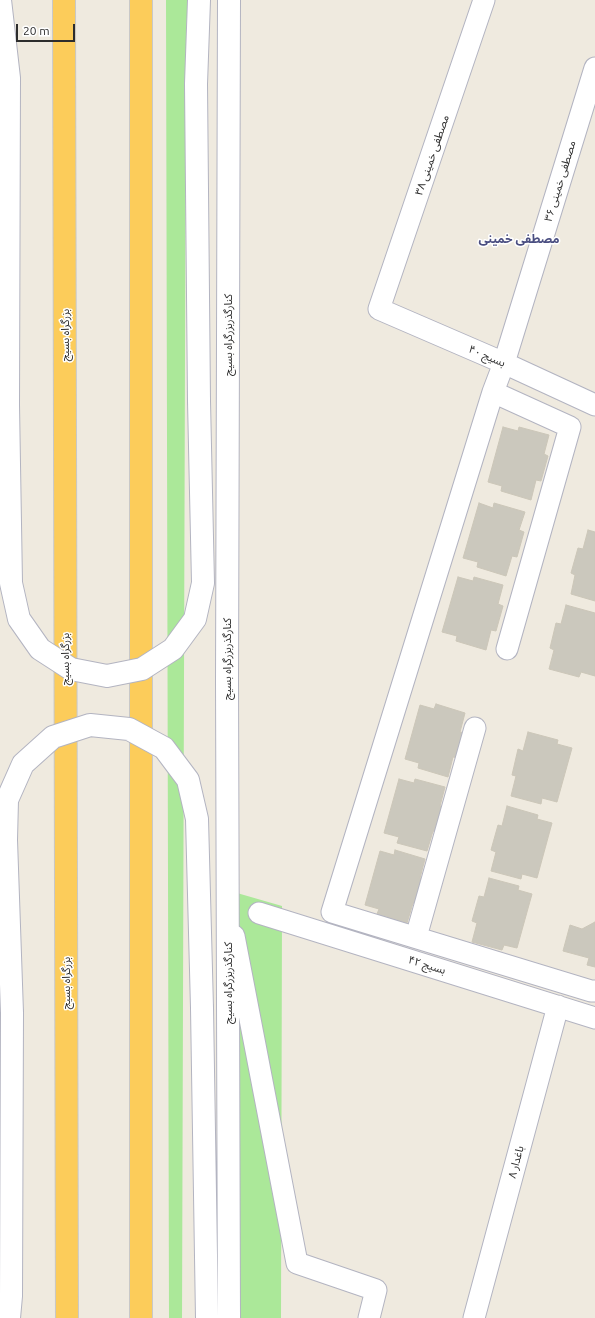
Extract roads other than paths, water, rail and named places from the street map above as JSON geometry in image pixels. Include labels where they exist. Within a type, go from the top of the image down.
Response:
[{"type":"highway","name":"بزرگراه بسیج","points":[[64,0],[67,1318]]},
{"type":"highway","points":[[141,0],[141,1318]]},
{"type":"main road","points":[[0,0],[9,78],[8,405],[11,583],[19,618],[40,649],[71,669],[106,676],[142,669],[173,649],[194,619],[203,583],[199,401],[196,84],[199,0]]},
{"type":"main road","name":"کنارگذربزرگراه بسیج","points":[[229,0],[227,904],[229,1318]]},
{"type":"main road","points":[[9,1318],[11,1296],[12,1013],[6,840],[7,800],[23,764],[53,737],[90,725],[129,729],[164,748],[188,780],[197,819],[202,1008],[207,1318]]},
{"type":"street","name":"مصطفی خمینی ۳۸","points":[[379,310],[484,0]]},
{"type":"street","name":"مصطفی خمینی ۳۶","points":[[416,937],[332,912],[595,68]]},
{"type":"street","name":"بسیج ۴۰","points":[[379,310],[504,363],[595,405]]},
{"type":"street","points":[[493,392],[570,426],[507,650]]},
{"type":"street","points":[[476,728],[416,937],[595,991]]},
{"type":"street","points":[[227,904],[297,1263],[376,1290],[369,1318]]},
{"type":"street","name":"بسیج ۴۲","points":[[259,913],[595,1018]]},
{"type":"street","name":"باغدار ۸","points":[[474,1318],[558,1006]]},
{"type":"district","name":"مصطفی خمینی","points":[[519,239]]}]
